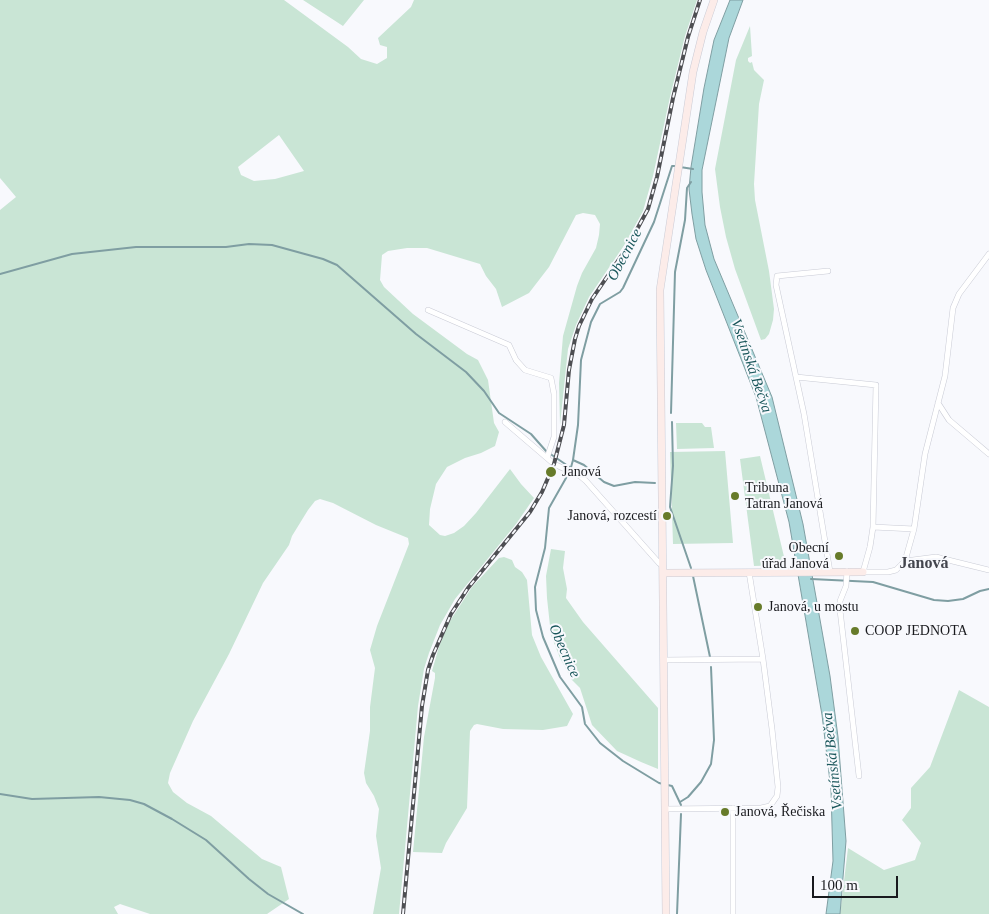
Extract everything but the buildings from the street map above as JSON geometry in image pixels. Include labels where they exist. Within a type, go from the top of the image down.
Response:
[{"type":"main road","points":[[666,914],[660,290],[695,60],[714,0]]},
{"type":"main road","points":[[663,569],[847,574],[863,572]]},
{"type":"street","points":[[796,377],[876,385],[873,527],[863,572],[893,571],[900,568],[905,561],[914,529],[925,454],[945,376],[953,308],[959,294],[989,254]]},
{"type":"street","points":[[828,271],[777,276],[776,285],[804,414],[828,572]]},
{"type":"street","points":[[428,310],[509,345],[516,360],[525,370],[551,378],[554,394],[554,436],[547,458]]},
{"type":"street","points":[[938,403],[949,420],[989,454]]},
{"type":"street","points":[[505,422],[547,458],[586,481],[663,569]]},
{"type":"street","points":[[873,527],[914,529]]},
{"type":"street","points":[[905,561],[936,557],[989,570]]},
{"type":"street","points":[[665,809],[766,808],[773,803],[778,792],[751,572]]},
{"type":"street","points":[[847,574],[846,586],[840,601],[840,610],[860,776]]},
{"type":"street","points":[[664,660],[763,659]]},
{"type":"street","points":[[733,808],[733,914]]},
{"type":"green space","points":[[0,0],[284,0],[348,47],[361,59],[377,64],[387,58],[387,47],[380,45],[378,38],[411,7],[414,0],[697,0],[685,36],[653,176],[643,211],[625,244],[589,297],[576,325],[568,349],[560,425],[559,383],[563,336],[577,286],[596,248],[600,224],[595,215],[583,213],[576,215],[549,267],[529,293],[502,307],[496,289],[480,264],[427,248],[407,248],[388,251],[382,255],[380,280],[384,287],[413,314],[478,360],[488,380],[494,423],[499,432],[495,446],[447,467],[436,484],[430,509],[429,525],[440,535],[445,536],[454,533],[464,526],[476,513],[510,469],[534,498],[516,524],[455,599],[440,625],[429,653],[424,669],[418,706],[399,914],[373,914],[381,868],[376,836],[379,809],[366,783],[364,773],[370,731],[370,707],[375,668],[370,650],[377,626],[409,544],[408,538],[376,525],[333,503],[320,499],[315,501],[308,510],[292,536],[289,545],[263,583],[229,654],[193,721],[170,773],[168,783],[173,792],[187,803],[211,816],[262,859],[281,867],[289,899],[267,914],[150,914],[120,904],[114,907],[118,914],[0,914],[0,210],[16,197],[0,178]],"holes":[[[279,135],[304,171],[275,179],[254,181],[241,175],[238,167]]]},
{"type":"green space","points":[[303,0],[364,0],[343,26]]},
{"type":"green space","points":[[750,26],[752,56],[748,58],[748,61],[752,62],[754,70],[764,80],[759,104],[754,184],[755,200],[769,271],[774,309],[769,334],[765,339],[761,340],[735,269],[726,237],[715,169],[736,60]]},
{"type":"green space","points":[[676,423],[702,423],[705,427],[711,427],[714,448],[677,449]]},
{"type":"green space","points":[[725,451],[733,543],[673,544],[670,452]]},
{"type":"green space","points":[[760,456],[786,565],[754,566],[740,459]]},
{"type":"green space","points":[[551,549],[565,551],[563,568],[567,589],[566,598],[583,622],[658,708],[658,769],[617,751],[592,725],[580,688],[572,680],[560,658],[551,635],[546,576]]},
{"type":"green space","points":[[504,557],[512,560],[515,567],[522,572],[527,580],[532,635],[541,657],[573,714],[567,726],[543,730],[503,729],[474,725],[470,731],[467,808],[442,853],[413,852],[424,737],[435,678],[435,673],[432,671],[438,650],[446,627],[472,587],[499,558]]},
{"type":"green space","points":[[959,690],[989,707],[989,914],[840,914],[848,848],[884,870],[915,860],[921,843],[902,820],[911,808],[911,788],[930,767]]},
{"type":"water","name":"Vsetínská Bečva","points":[[730,0],[743,0],[729,38],[702,170],[705,225],[714,259],[772,397],[803,524],[830,676],[838,737],[846,841],[840,914],[826,914],[833,861],[831,790],[822,715],[789,522],[756,397],[706,270],[696,239],[692,214],[689,189],[691,167],[704,88],[714,40]]},
{"type":"waterway","name":"Obecnice","points":[[676,166],[672,166],[654,222],[623,288],[620,292],[600,304],[591,322],[581,360],[578,425],[573,460],[570,471],[549,508],[545,548],[535,587],[536,610],[543,637],[560,677],[582,707],[585,724],[600,743],[623,761],[659,783],[672,786],[681,805]]},
{"type":"waterway","name":"Obecnice","points":[[680,167],[693,169]]},
{"type":"waterway","points":[[671,413],[675,272],[685,220],[687,188],[691,182]]},
{"type":"waterway","points":[[0,274],[72,254],[136,247],[272,245],[323,259],[337,265],[416,334],[466,372],[484,391],[499,413],[531,434],[546,451],[571,468]]},
{"type":"waterway","points":[[672,422],[673,466],[670,507],[691,568]]},
{"type":"waterway","name":"Obecnice","points":[[573,460],[584,465],[604,482],[614,486],[635,482],[655,483]]},
{"type":"waterway","points":[[693,576],[710,657]]},
{"type":"waterway","points":[[811,579],[873,582],[934,600],[948,601],[963,599],[989,589]]},
{"type":"waterway","points":[[680,802],[688,797],[701,782],[711,764],[714,740],[711,667]]},
{"type":"waterway","points":[[0,794],[32,799],[99,797],[130,800],[144,804],[206,840],[268,894],[303,914]]},
{"type":"waterway","name":"Obecnice","points":[[677,914],[681,814]]},
{"type":"railway","points":[[403,914],[422,706],[428,670],[451,614],[468,588],[530,512],[542,492],[554,464],[564,425],[569,370],[579,326],[592,299],[628,246],[648,209],[657,177],[688,37],[700,0]]},
{"type":"place","name":"Janová","points":[[551,472]]},
{"type":"place","name":"Tribuna Tatran Janová","points":[[735,496]]},
{"type":"place","name":"Janová, rozcestí","points":[[667,516]]},
{"type":"place","name":"Obecní úřad Janová","points":[[839,556]]},
{"type":"place","name":"Janová, u mostu","points":[[758,607]]},
{"type":"place","name":"COOP JEDNOTA","points":[[855,631]]},
{"type":"place","name":"Janová, Řečiska","points":[[725,812]]},
{"type":"district","name":"Janová","points":[[924,564]]}]
